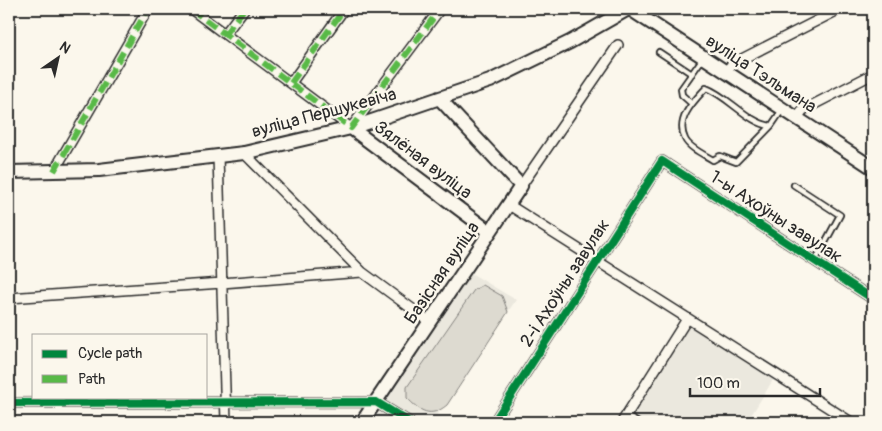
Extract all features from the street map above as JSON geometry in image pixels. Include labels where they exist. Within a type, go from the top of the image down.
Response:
[{"type":"main road","name":"вуліца Першукевіча","points":[[9,172],[99,170],[244,153],[351,128],[499,76],[570,42],[629,9]]},
{"type":"main road","name":"вуліца Тэльмана","points":[[629,9],[873,168]]},
{"type":"main road","points":[[440,98],[521,186]]},
{"type":"main road","name":"Зялёная вуліца","points":[[351,128],[490,232]]},
{"type":"main road","name":"Базісная вуліца","points":[[362,422],[521,186]]},
{"type":"street","points":[[54,171],[148,9]]},
{"type":"street","name":"Зялёная вуліца","points":[[191,9],[351,128]]},
{"type":"street","points":[[226,34],[244,9]]},
{"type":"street","points":[[291,83],[344,9]]},
{"type":"street","points":[[351,128],[440,9]]},
{"type":"street","points":[[725,72],[732,64],[840,9]]},
{"type":"street","name":"Базісная вуліца","points":[[521,186],[618,45]]},
{"type":"street","points":[[796,119],[803,110],[873,74]]},
{"type":"street","points":[[244,153],[362,272],[430,322]]},
{"type":"street","points":[[218,156],[226,422]]},
{"type":"street","name":"2-і Ахоўны завулак","points":[[494,422],[662,160]]},
{"type":"street","name":"1-ы Ахоўны завулак","points":[[662,160],[873,299]]},
{"type":"street","points":[[508,205],[598,260],[687,319],[851,422]]},
{"type":"street","points":[[9,298],[362,272]]},
{"type":"street","points":[[624,419],[687,319]]},
{"type":"street","points":[[9,403],[376,402],[409,422]]},
{"type":"lane","points":[[659,52],[692,74]]},
{"type":"lane","points":[[691,103],[682,95],[681,90],[703,58]]},
{"type":"lane","points":[[771,126],[762,124],[720,95],[706,88],[691,103],[684,116],[682,125],[685,139],[690,145],[714,160],[720,156],[736,162],[771,126],[782,110]]},
{"type":"lane","points":[[794,185],[840,215],[815,261]]},
{"type":"lane","points":[[624,419],[637,422]]},
{"type":"shaded area","points":[[471,273],[516,300],[432,422],[370,422]]},
{"type":"shaded area","points":[[483,285],[502,296],[508,312],[447,405],[435,412],[421,410],[407,398],[407,387],[474,290]]},
{"type":"shaded area","points":[[687,319],[776,375],[747,422],[622,422]]},
{"type":"marked path","points":[[54,171],[148,9]]},
{"type":"marked path","points":[[191,9],[351,128],[440,9]]},
{"type":"marked path","points":[[225,34],[244,9]]},
{"type":"marked path","points":[[291,83],[344,9]]},
{"type":"cycle path","points":[[494,422],[662,161],[873,299]]},
{"type":"cycle path","points":[[9,403],[376,402],[409,422]]}]
